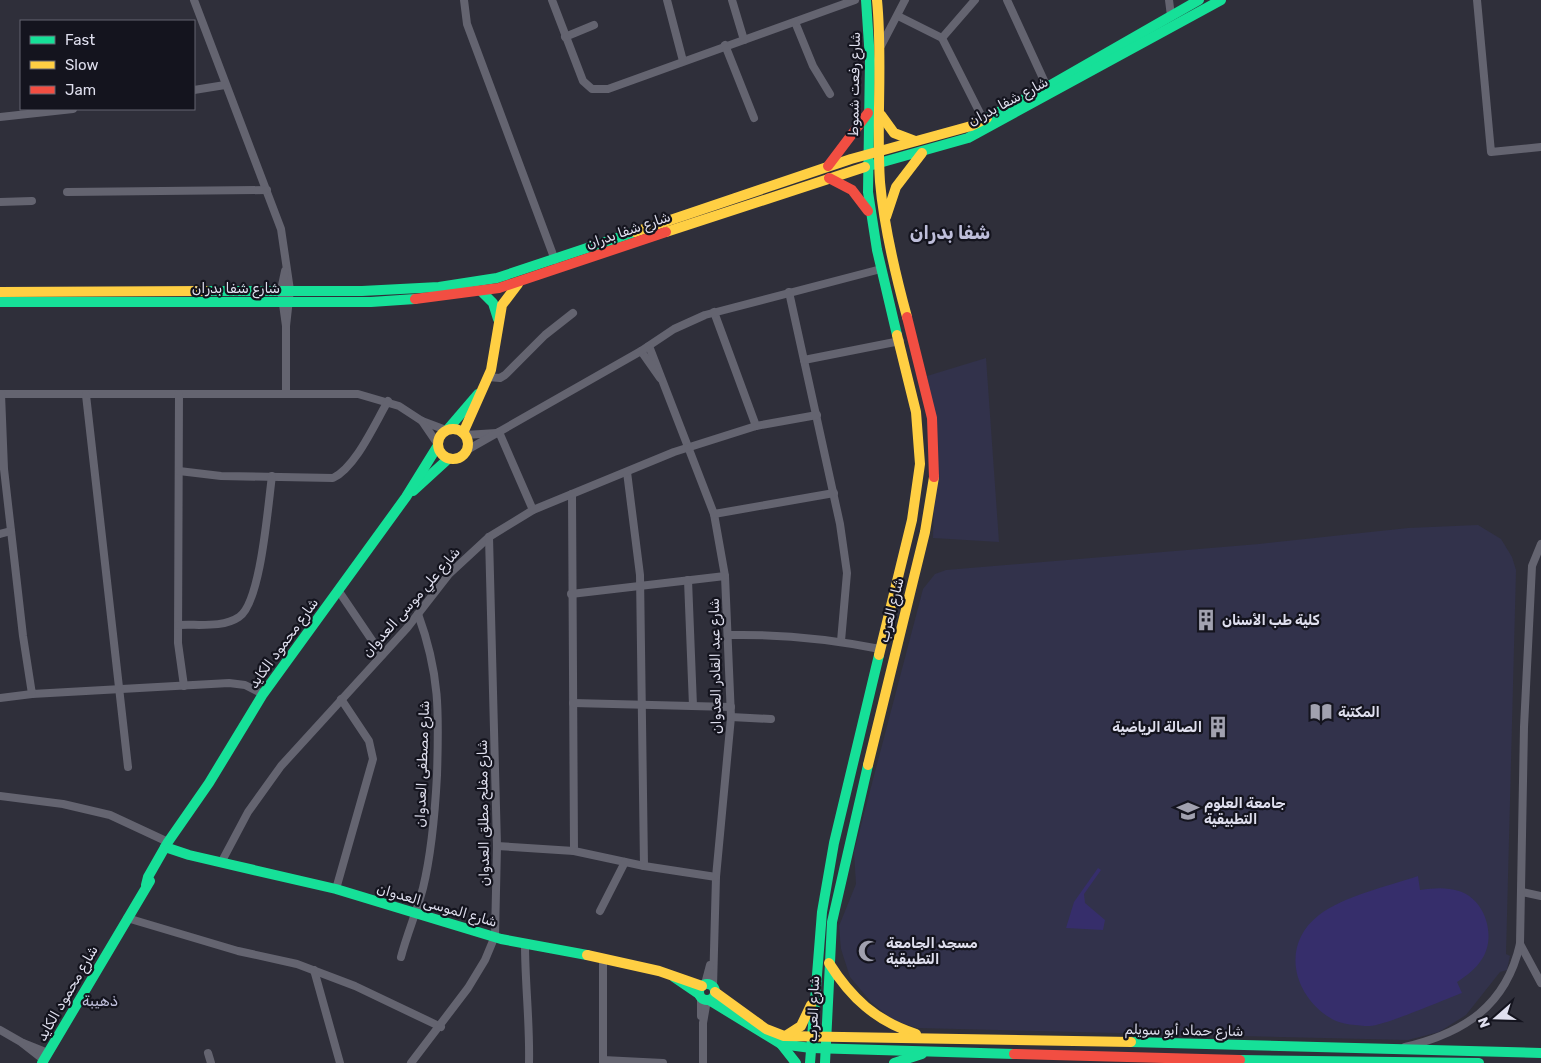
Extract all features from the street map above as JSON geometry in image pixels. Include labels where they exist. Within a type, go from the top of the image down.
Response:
[{"type":"main road","name":"شارع رفعت شموط","points":[[866,0],[870,60],[867,168]]},
{"type":"main road","name":"شارع رفعت شموط","points":[[877,0],[881,46],[879,165]]},
{"type":"main road","name":"شارع شفا بدران","points":[[0,292],[362,291],[439,287],[497,278],[555,260],[828,166],[916,142],[984,120],[1047,87],[1199,0]]},
{"type":"main road","name":"شارع شفا بدران","points":[[0,302],[230,300],[380,302],[481,291],[522,282],[828,178],[922,153],[981,132],[1221,0]]},
{"type":"main road","points":[[828,166],[868,112]]},
{"type":"main road","points":[[880,114],[894,133],[916,142]]},
{"type":"main road","points":[[885,221],[896,187],[922,153]]},
{"type":"main road","name":"شارع العرب","points":[[825,1063],[832,922],[932,502],[935,471],[930,409],[885,221],[879,165]]},
{"type":"main road","name":"شارع العرب","points":[[810,1063],[822,912],[834,843],[912,520],[920,464],[916,412],[881,269],[871,216],[867,168]]},
{"type":"main road","points":[[828,178],[839,180],[854,190],[871,216]]},
{"type":"main road","points":[[464,434],[487,381],[494,353],[498,319],[506,298],[522,282]]},
{"type":"main road","points":[[481,291],[493,303],[498,319]]},
{"type":"main road","points":[[447,430],[456,429],[464,434],[468,443],[467,450],[462,457],[456,460],[448,460],[441,455],[437,445],[440,436],[487,381]]},
{"type":"main road","name":"شارع محمود الكايد","points":[[45,1059],[146,885],[148,877],[187,822],[190,812],[263,694],[406,497],[437,445]]},
{"type":"main road","name":"شارع محمود الكايد","points":[[406,497],[448,460]]},
{"type":"main road","name":"شارع الموسى العدوان","points":[[169,846],[189,855],[222,861],[336,889],[414,914],[494,936],[526,944],[646,966],[672,974],[783,1040],[811,1048],[825,1049]]},
{"type":"main road","points":[[829,962],[846,991],[857,1002],[896,1028],[929,1037]]},
{"type":"main road","points":[[783,1040],[802,1026],[814,994]]},
{"type":"main road","points":[[783,1040],[826,1036]]},
{"type":"main road","name":"شارع حماد أبو سويلم","points":[[826,1036],[1452,1051],[1503,1058],[1523,1058],[1541,1053]]},
{"type":"main road","points":[[783,1040],[796,1063]]},
{"type":"main road","name":"شارع حماد أبو سويلم","points":[[825,1049],[1479,1063]]},
{"type":"main road","points":[[894,1063],[931,1052]]},
{"type":"street","points":[[194,0],[225,85],[267,190],[284,240],[287,264],[286,393]]},
{"type":"street","points":[[464,0],[467,24],[555,260]]},
{"type":"street","points":[[552,0],[583,81],[589,87],[597,90],[608,88],[855,0]]},
{"type":"street","points":[[667,0],[683,61]]},
{"type":"street","points":[[732,0],[744,40]]},
{"type":"street","points":[[881,46],[905,0]]},
{"type":"street","points":[[942,38],[976,0]]},
{"type":"street","points":[[1007,0],[1047,87]]},
{"type":"street","points":[[1169,0],[1171,16]]},
{"type":"street","points":[[1477,0],[1491,152],[1541,147]]},
{"type":"street","points":[[898,16],[942,38],[984,120]]},
{"type":"street","points":[[795,22],[813,66],[830,94]]},
{"type":"street","points":[[565,37],[594,25]]},
{"type":"street","points":[[725,45],[754,118]]},
{"type":"street","points":[[195,90],[225,85]]},
{"type":"street","points":[[0,117],[65,110]]},
{"type":"street","points":[[67,192],[267,190]]},
{"type":"street","points":[[0,202],[32,201]]},
{"type":"street","points":[[467,450],[641,351],[674,329],[714,312],[881,269]]},
{"type":"street","points":[[789,292],[834,493],[847,573],[841,641]]},
{"type":"street","points":[[714,312],[756,426]]},
{"type":"street","points":[[487,381],[505,375],[545,335],[573,313]]},
{"type":"street","points":[[804,360],[900,342]]},
{"type":"street","name":"شارع عبد القادر العدوان","points":[[649,346],[690,447],[714,514],[725,576],[731,716],[716,877],[713,958],[701,1018],[703,1023],[703,1063]]},
{"type":"street","name":"شارع عبد القادر العدوان","points":[[641,351],[664,383]]},
{"type":"street","points":[[32,694],[25,654],[1,438],[1,394],[358,394],[388,401],[422,421],[447,430]]},
{"type":"street","points":[[179,394],[177,561],[179,664],[184,686]]},
{"type":"street","points":[[86,395],[128,767]]},
{"type":"street","points":[[179,471],[221,476],[325,479],[338,475],[357,453],[388,401]]},
{"type":"street","name":"شارع علي موسى العدوان","points":[[222,861],[248,812],[281,766],[418,614],[449,574],[489,537],[533,510],[690,447],[756,426],[817,415]]},
{"type":"street","points":[[422,421],[437,445]]},
{"type":"street","points":[[464,434],[499,432]]},
{"type":"street","points":[[499,432],[533,510]]},
{"type":"street","points":[[627,472],[638,556],[644,866]]},
{"type":"street","points":[[179,625],[227,622],[242,616],[260,572],[272,476]]},
{"type":"street","points":[[714,514],[834,493]]},
{"type":"street","points":[[572,494],[574,851]]},
{"type":"street","points":[[0,534],[11,531]]},
{"type":"street","name":"شارع مفلح مطلق العدوان","points":[[411,1063],[441,1027],[477,975],[494,936],[497,846],[489,537]]},
{"type":"street","points":[[1389,1050],[1427,1041],[1450,1032],[1477,1017],[1497,997],[1512,972],[1520,944],[1524,727],[1532,566],[1541,544]]},
{"type":"street","points":[[572,594],[725,576]]},
{"type":"street","points":[[688,580],[693,706]]},
{"type":"street","points":[[338,590],[382,655]]},
{"type":"street","name":"شارع مصطفى العدوان","points":[[400,957],[423,889],[432,837],[439,716],[433,665],[418,614]]},
{"type":"street","points":[[729,635],[758,635],[841,641],[880,649]]},
{"type":"street","points":[[0,698],[32,694],[238,683],[263,694]]},
{"type":"street","points":[[336,889],[373,760],[369,742],[341,699]]},
{"type":"street","points":[[573,703],[731,707]]},
{"type":"street","points":[[731,716],[771,719]]},
{"type":"street","points":[[0,796],[63,804],[110,815],[169,846]]},
{"type":"street","points":[[497,846],[574,851],[644,866],[716,877]]},
{"type":"street","points":[[600,911],[625,862]]},
{"type":"street","points":[[1522,892],[1541,896]]},
{"type":"street","points":[[127,918],[314,970],[355,986],[441,1027]]},
{"type":"street","points":[[526,944],[526,990],[530,1017],[528,1063]]},
{"type":"street","points":[[1520,944],[1541,983]]},
{"type":"street","points":[[604,959],[603,1062],[663,1063]]},
{"type":"street","points":[[314,970],[340,1063]]},
{"type":"street","points":[[0,1030],[45,1059]]},
{"type":"street","points":[[1450,1032],[1447,1044],[1452,1051]]},
{"type":"street","points":[[208,1053],[211,1063]]},
{"type":"shaded area","points":[[986,358],[999,542],[933,538],[936,430],[927,376]]},
{"type":"shaded area","name":"جامعة العلوم التطبيقية","points":[[1478,525],[1501,539],[1512,557],[1516,570],[1506,954],[1510,956],[1507,970],[1500,972],[1466,1015],[1439,1032],[1408,1040],[917,1028],[893,1020],[871,1002],[850,977],[841,949],[839,926],[856,884],[854,852],[923,589],[935,574],[946,570],[1259,544],[1408,528]]},
{"type":"shaded area","points":[[1098,868],[1101,870],[1084,894],[1085,903],[1105,920],[1103,930],[1066,928],[1074,902]]},
{"type":"shaded area","points":[[1418,876],[1420,890],[1440,888],[1459,891],[1468,895],[1476,902],[1486,919],[1488,940],[1486,950],[1477,966],[1457,982],[1462,993],[1376,1025],[1350,1024],[1332,1019],[1308,997],[1300,984],[1296,970],[1296,955],[1299,941],[1307,927],[1319,915],[1341,902]]},
{"type":"traffic: fast","points":[[866,0],[870,60],[868,192],[877,250],[897,335]]},
{"type":"traffic: fast","points":[[987,118],[1047,87],[1199,0]]},
{"type":"traffic: fast","points":[[865,167],[968,138],[1221,0]]},
{"type":"traffic: fast","points":[[206,291],[362,291],[439,287],[497,278],[635,232]]},
{"type":"traffic: fast","points":[[481,291],[493,303],[498,319]]},
{"type":"traffic: fast","points":[[0,302],[371,302],[415,299]]},
{"type":"traffic: fast","points":[[448,429],[478,394]]},
{"type":"traffic: fast","points":[[146,885],[148,877],[168,842],[209,783],[263,694],[406,497],[437,447]]},
{"type":"traffic: fast","points":[[413,491],[448,459]]},
{"type":"traffic: fast","points":[[810,1063],[822,912],[834,843],[879,655]]},
{"type":"traffic: fast","points":[[825,1063],[832,922],[868,765]]},
{"type":"traffic: fast","points":[[165,847],[189,855],[336,889],[501,939],[587,955]]},
{"type":"traffic: fast","points":[[42,1063],[150,881]]},
{"type":"traffic: fast","points":[[674,977],[699,994]]},
{"type":"traffic: fast","points":[[704,984],[710,984],[715,989],[715,992],[713,998],[704,1000],[699,995],[699,989],[704,984]]},
{"type":"traffic: fast","points":[[709,1000],[781,1044],[811,1048],[1014,1054]]},
{"type":"traffic: fast","points":[[1131,1042],[1541,1053]]},
{"type":"traffic: fast","points":[[781,1044],[796,1063]]},
{"type":"traffic: fast","points":[[894,1063],[922,1054]]},
{"type":"traffic: fast","points":[[1240,1060],[1479,1063]]},
{"type":"traffic: slow","points":[[877,0],[879,23],[880,182],[884,216],[907,317]]},
{"type":"traffic: slow","points":[[881,115],[894,133],[915,141]]},
{"type":"traffic: slow","points":[[635,232],[851,159],[971,126],[987,118]]},
{"type":"traffic: slow","points":[[886,217],[896,187],[922,153]]},
{"type":"traffic: slow","points":[[666,232],[865,167]]},
{"type":"traffic: slow","points":[[463,433],[491,370],[502,305],[518,284]]},
{"type":"traffic: slow","points":[[0,292],[206,291]]},
{"type":"traffic: slow","points":[[879,655],[912,520],[920,464],[916,412],[897,335]]},
{"type":"traffic: slow","points":[[453,429],[464,433],[468,444],[464,455],[453,459],[442,455],[438,444],[442,433],[453,429]]},
{"type":"traffic: slow","points":[[868,765],[925,532],[934,477]]},
{"type":"traffic: slow","points":[[587,955],[659,971],[702,986]]},
{"type":"traffic: slow","points":[[829,963],[846,987],[866,1007],[889,1022],[916,1034]]},
{"type":"traffic: slow","points":[[715,992],[766,1029],[784,1036],[1131,1042]]},
{"type":"traffic: slow","points":[[787,1035],[801,1026],[811,1005]]},
{"type":"traffic: jam","points":[[828,166],[868,113]]},
{"type":"traffic: jam","points":[[829,178],[852,190],[868,211]]},
{"type":"traffic: jam","points":[[415,299],[499,288],[666,232]]},
{"type":"traffic: jam","points":[[907,317],[932,418],[934,477]]},
{"type":"traffic: jam","points":[[1014,1054],[1240,1060]]},
{"type":"place","name":"كلية طب الأسنان","points":[[1206,620]]},
{"type":"place","name":"المكتبة","points":[[1321,712]]},
{"type":"place","name":"الصالة الرياضية","points":[[1218,727]]},
{"type":"place","name":"جامعة العلوم التطبيقية","points":[[1188,811]]},
{"type":"place","name":"مسجد الجامعة التطبيقية","points":[[869,951]]},
{"type":"district","name":"شفا بدران","points":[[950,232]]},
{"type":"district","name":"ذهيبة","points":[[100,1001]]}]
